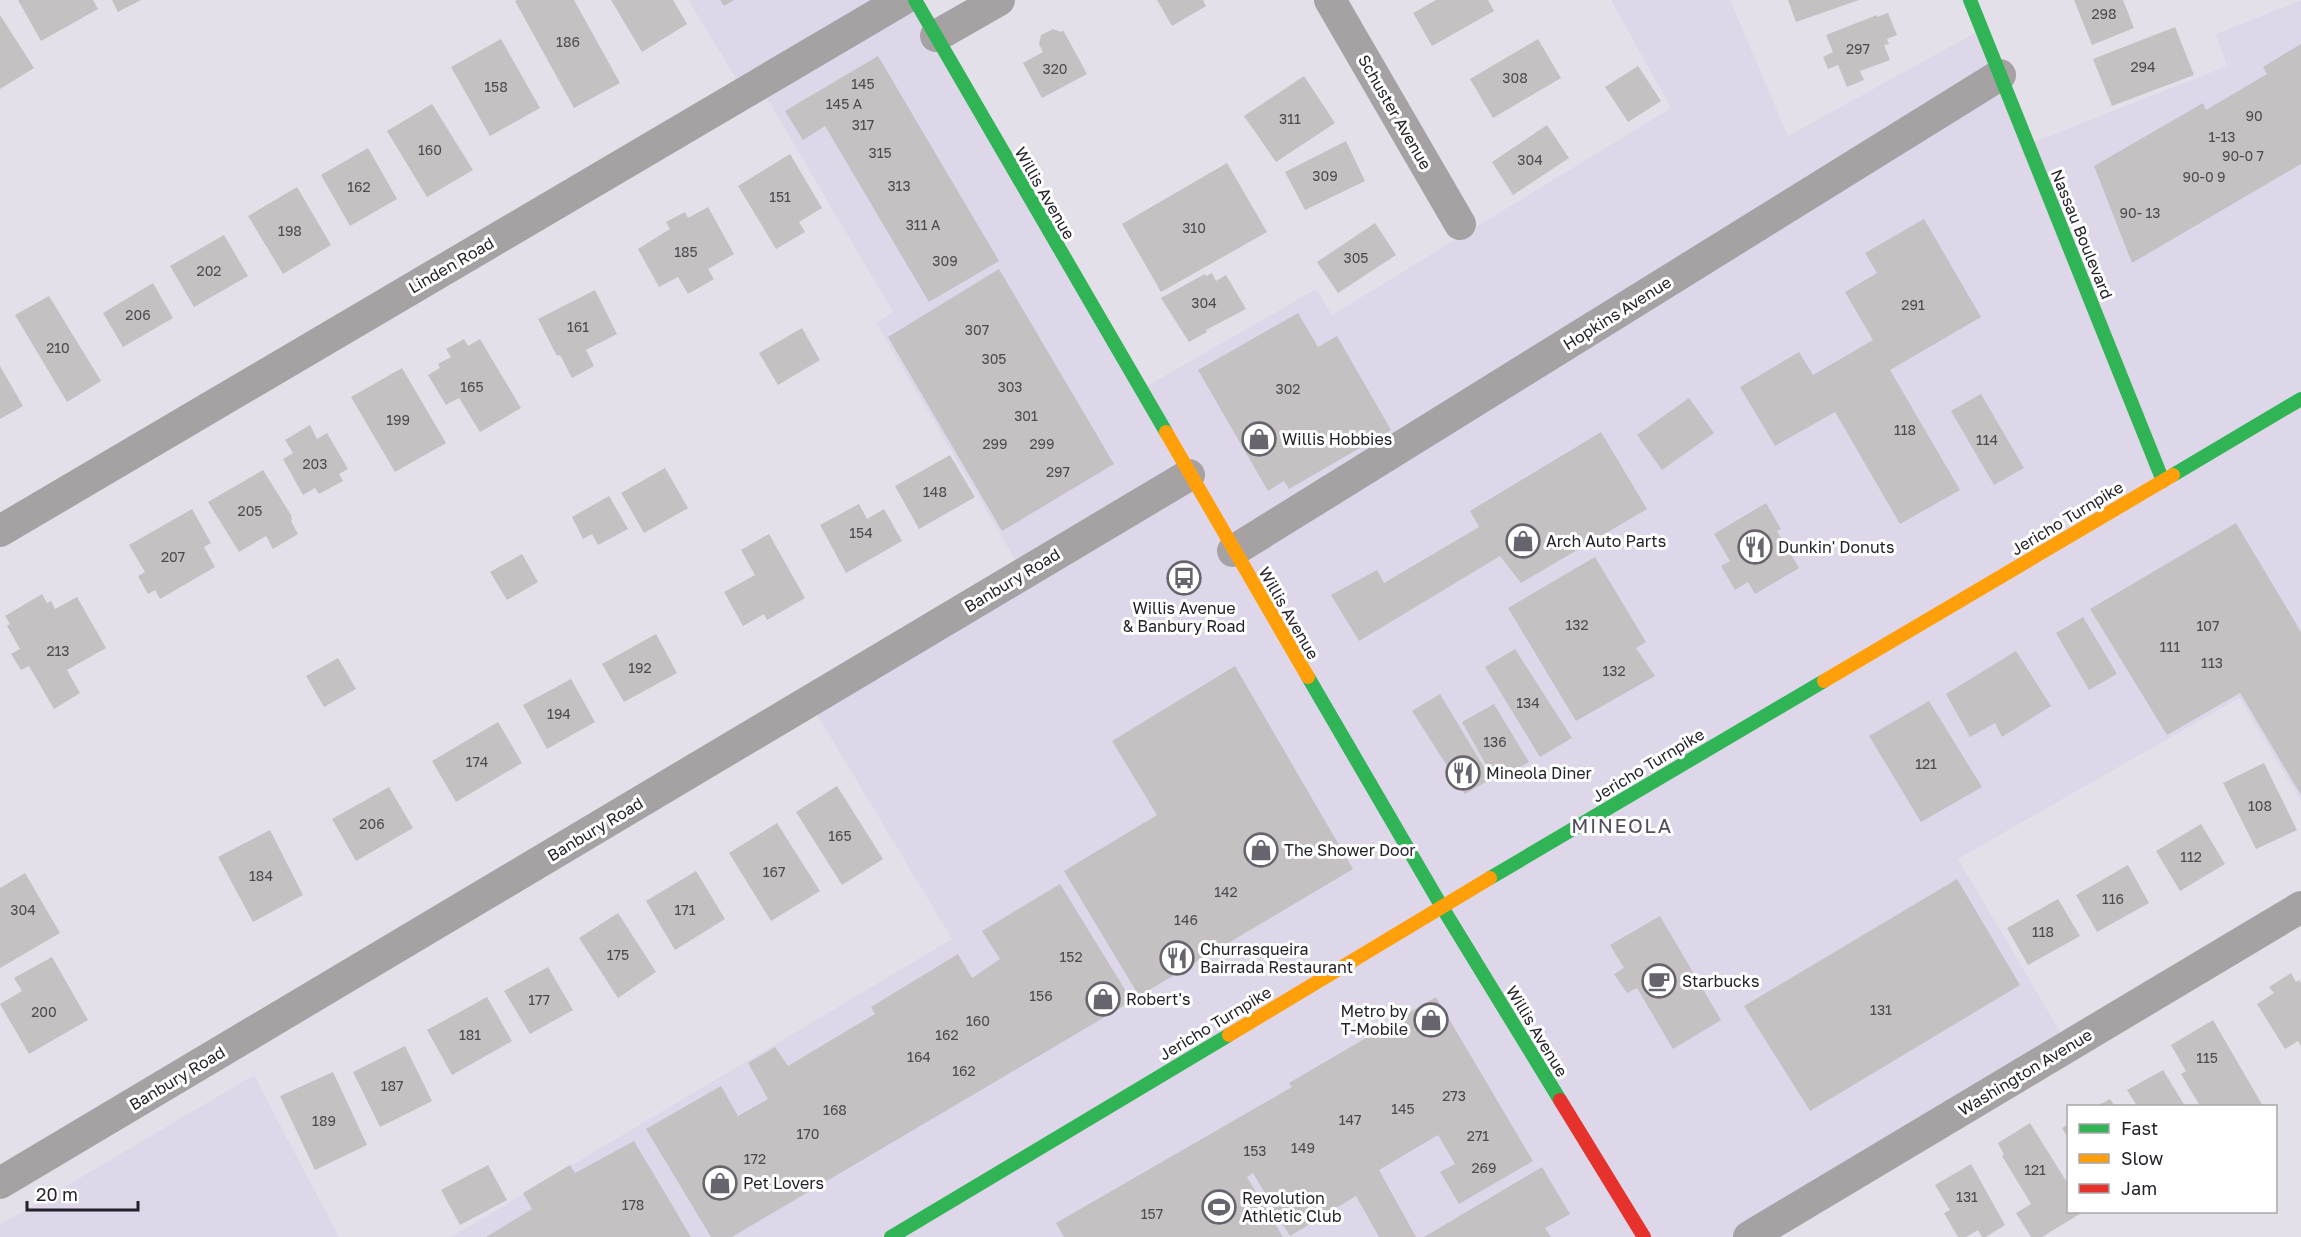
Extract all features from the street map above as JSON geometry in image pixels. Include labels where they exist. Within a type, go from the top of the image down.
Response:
[{"type":"main road","name":"Willis Avenue","points":[[915,0],[1233,551],[1442,907],[1644,1237]]},
{"type":"main road","name":"Nassau Boulevard","points":[[1971,0],[2163,481]]},
{"type":"main road","name":"Jericho Turnpike","points":[[891,1237],[1442,907],[2301,399]]},
{"type":"street","name":"Linden Road","points":[[0,531],[902,0]]},
{"type":"street","points":[[936,36],[999,0]]},
{"type":"street","name":"Schuster Avenue","points":[[1330,0],[1460,224]]},
{"type":"street","name":"Hopkins Avenue","points":[[1233,551],[2000,75]]},
{"type":"street","name":"Banbury Road","points":[[0,1183],[1189,475]]},
{"type":"street","name":"Washington Avenue","points":[[1749,1237],[2301,907]]},
{"type":"shaded area","points":[[688,0],[915,0],[1140,390],[1316,289],[1332,315],[1671,108],[1611,0],[1730,0],[1788,136],[1982,29],[2029,144],[2227,66],[2216,34],[2301,0],[2301,801],[2239,698],[1958,859],[2070,1048],[1749,1237],[451,1237],[952,939],[809,701],[1023,573],[876,323],[893,312],[759,85],[745,93]]},
{"type":"shaded area","points":[[254,1075],[339,1237],[0,1237],[0,1225]]},
{"type":"building","points":[[18,0],[93,0],[98,9],[41,41]]},
{"type":"building","points":[[112,0],[141,0],[118,12]]},
{"type":"building","points":[[574,0],[620,83],[574,108],[515,1]]},
{"type":"building","points":[[611,0],[673,0],[687,24],[642,52]]},
{"type":"building","points":[[720,0],[734,0],[724,6]]},
{"type":"building","points":[[1157,0],[1203,0],[1206,6],[1172,26]]},
{"type":"building","points":[[1436,0],[1488,0],[1494,11],[1432,46],[1413,13]]},
{"type":"building","points":[[1788,0],[1859,0],[1796,22]]},
{"type":"building","points":[[2074,0],[2123,0],[2134,28],[2092,45]]},
{"type":"building","points":[[1888,13],[1897,35],[1887,39],[1889,44],[1884,45],[1890,60],[1860,71],[1864,80],[1847,87],[1838,65],[1828,69],[1823,57],[1833,52],[1826,35]]},
{"type":"building","points":[[0,15],[34,68],[0,89]]},
{"type":"building","points":[[2175,27],[2194,75],[2112,106],[2093,59]]},
{"type":"building","points":[[1053,29],[1061,32],[1063,30],[1087,74],[1042,98],[1023,63],[1043,52],[1039,44],[1041,35]]},
{"type":"building","points":[[501,39],[540,108],[490,136],[451,67]]},
{"type":"building","points":[[1538,39],[1561,78],[1493,118],[1470,79]]},
{"type":"building","points":[[2301,44],[2301,164],[2132,263],[2094,166],[2203,103],[2206,110],[2267,74],[2263,67]]},
{"type":"building","points":[[878,56],[999,261],[929,302],[825,126],[803,140],[785,111]]},
{"type":"building","points":[[1638,66],[1661,101],[1628,122],[1605,87]]},
{"type":"building","points":[[1304,76],[1335,123],[1276,162],[1244,116]]},
{"type":"building","points":[[432,104],[473,170],[427,197],[387,131]]},
{"type":"building","points":[[1547,125],[1569,158],[1513,195],[1492,162]]},
{"type":"building","points":[[1346,141],[1365,181],[1305,210],[1285,172]]},
{"type":"building","points":[[368,148],[397,199],[350,226],[321,175]]},
{"type":"building","points":[[790,154],[822,208],[799,222],[805,232],[776,249],[738,186]]},
{"type":"building","points":[[1227,163],[1267,232],[1161,292],[1122,224]]},
{"type":"building","points":[[297,187],[331,245],[283,274],[248,216]]},
{"type":"building","points":[[708,207],[734,254],[708,269],[714,279],[688,294],[678,277],[659,287],[638,249],[670,229],[666,222],[685,212],[688,218]]},
{"type":"building","points":[[1924,219],[1981,317],[1890,370],[1960,490],[1900,524],[1835,412],[1775,446],[1740,387],[1799,352],[1813,375],[1873,340],[1845,292],[1877,273],[1865,253]]},
{"type":"building","points":[[1375,223],[1396,255],[1338,293],[1317,262]]},
{"type":"building","points":[[224,235],[248,276],[194,307],[170,266]]},
{"type":"building","points":[[999,269],[1114,464],[1002,531],[888,337]]},
{"type":"building","points":[[1212,273],[1216,281],[1226,275],[1246,309],[1206,330],[1207,332],[1189,342],[1161,298],[1205,274],[1206,276]]},
{"type":"building","points":[[153,283],[173,318],[123,347],[103,313]]},
{"type":"building","points":[[595,290],[617,334],[586,350],[594,366],[572,378],[560,355],[557,356],[538,319]]},
{"type":"building","points":[[49,296],[101,381],[67,402],[15,315]]},
{"type":"building","points":[[1298,313],[1318,347],[1337,336],[1391,430],[1289,489],[1284,481],[1268,491],[1198,370]]},
{"type":"building","points":[[802,328],[820,360],[778,385],[759,353]]},
{"type":"building","points":[[464,339],[468,346],[480,339],[521,408],[480,432],[459,398],[446,405],[428,375],[440,368],[438,364],[451,357],[446,349]]},
{"type":"building","points":[[0,366],[23,406],[0,419]]},
{"type":"building","points":[[402,368],[446,443],[395,472],[351,397]]},
{"type":"building","points":[[1981,394],[2024,468],[1994,485],[1951,411]]},
{"type":"building","points":[[1689,398],[1714,433],[1662,470],[1637,435]]},
{"type":"building","points":[[310,425],[317,439],[327,433],[348,469],[339,474],[343,481],[319,494],[315,488],[303,495],[283,459],[293,453],[285,440]]},
{"type":"building","name":"Arch Auto Parts","points":[[1601,432],[1647,509],[1521,583],[1500,556],[1359,641],[1331,595],[1377,570],[1384,583],[1479,527],[1470,511]]},
{"type":"building","points":[[950,455],[975,497],[919,529],[895,486]]},
{"type":"building","points":[[665,468],[688,508],[644,533],[621,493]]},
{"type":"building","points":[[263,470],[291,515],[291,521],[298,534],[273,549],[266,536],[239,552],[208,502]]},
{"type":"building","points":[[609,496],[628,529],[598,545],[592,534],[583,539],[572,517]]},
{"type":"building","name":"Dunkin' Donuts","points":[[1766,503],[1781,529],[1777,531],[1799,568],[1755,594],[1748,582],[1735,590],[1721,566],[1730,561],[1714,534]]},
{"type":"building","points":[[859,504],[867,519],[884,509],[902,541],[846,573],[820,525]]},
{"type":"building","points":[[192,509],[211,543],[204,547],[215,567],[160,599],[155,590],[148,594],[138,576],[145,572],[129,545]]},
{"type":"building","points":[[2236,523],[2301,632],[2301,795],[2240,693],[2167,735],[2090,609]]},
{"type":"building","points":[[769,534],[805,598],[767,620],[764,614],[743,626],[724,592],[755,575],[741,550]]},
{"type":"building","points":[[522,554],[538,582],[507,600],[490,572]]},
{"type":"building","points":[[1595,557],[1646,642],[1636,648],[1655,676],[1576,721],[1508,608]]},
{"type":"building","points":[[42,594],[47,603],[51,601],[55,609],[77,597],[106,648],[67,670],[80,693],[54,709],[29,666],[21,670],[11,654],[20,649],[7,626],[10,624],[5,616]]},
{"type":"building","points":[[2083,617],[2117,674],[2089,690],[2056,633]]},
{"type":"building","points":[[656,634],[677,673],[624,702],[602,664]]},
{"type":"building","points":[[1515,649],[1572,738],[1540,757],[1485,667]]},
{"type":"building","points":[[2016,651],[2051,706],[2002,737],[1995,723],[1970,737],[1946,694]]},
{"type":"building","points":[[338,658],[356,689],[324,707],[306,676]]},
{"type":"building","points":[[1235,666],[1353,869],[1139,996],[1064,871],[1157,815],[1112,741]]},
{"type":"building","points":[[571,679],[595,722],[547,749],[523,705]]},
{"type":"building","points":[[1440,694],[1491,779],[1465,794],[1412,711]]},
{"type":"building","points":[[1929,701],[1982,787],[1921,822],[1869,736]]},
{"type":"building","points":[[1494,704],[1529,762],[1495,781],[1462,722]]},
{"type":"building","points":[[498,722],[522,763],[456,802],[432,761]]},
{"type":"building","points":[[2264,763],[2297,830],[2256,849],[2223,783]]},
{"type":"building","points":[[837,786],[883,859],[842,885],[796,812]]},
{"type":"building","points":[[389,787],[413,828],[356,861],[332,819]]},
{"type":"building","points":[[777,823],[820,891],[771,921],[729,853]]},
{"type":"building","points":[[2201,824],[2225,864],[2180,891],[2156,851]]},
{"type":"building","points":[[270,830],[303,895],[253,922],[218,857]]},
{"type":"building","points":[[2128,865],[2149,903],[2097,932],[2076,895]]},
{"type":"building","points":[[696,871],[725,919],[675,950],[646,901]]},
{"type":"building","points":[[25,873],[60,933],[0,968],[0,888]]},
{"type":"building","points":[[1957,879],[2020,985],[1810,1111],[1744,1006]]},
{"type":"building","points":[[1060,884],[1132,1001],[732,1237],[711,1237],[646,1129],[721,1086],[738,1116],[768,1099],[748,1063],[775,1047],[788,1066],[875,1014],[871,1007],[958,954],[972,978],[1000,959],[982,931]]},
{"type":"building","points":[[2058,899],[2080,936],[2028,965],[2007,928]]},
{"type":"building","points":[[618,913],[656,972],[618,998],[579,938]]},
{"type":"building","name":"Starbucks","points":[[1660,916],[1721,1020],[1673,1049],[1637,988],[1627,993],[1614,974],[1624,968],[1610,945]]},
{"type":"building","points":[[52,957],[88,1020],[29,1054],[0,1004],[22,991],[14,978]]},
{"type":"building","points":[[548,967],[573,1010],[530,1034],[504,991]]},
{"type":"building","points":[[2291,973],[2296,982],[2299,980],[2301,983],[2301,1046],[2298,1041],[2285,1049],[2257,1004],[2274,993],[2269,987]]},
{"type":"building","points":[[487,997],[512,1041],[452,1075],[427,1030]]},
{"type":"building","points":[[1436,997],[1533,1161],[1459,1204],[1440,1172],[1455,1164],[1438,1135],[1379,1170],[1416,1237],[1379,1237],[1356,1196],[1290,1236],[1253,1173],[1247,1177],[1283,1237],[1064,1237],[1056,1223],[1292,1087],[1289,1083]]},
{"type":"building","points":[[2213,1020],[2262,1105],[2199,1105],[2181,1074],[2186,1071],[2171,1045]]},
{"type":"building","points":[[405,1046],[432,1101],[380,1127],[353,1072]]},
{"type":"building","points":[[2163,1070],[2184,1105],[2136,1105],[2127,1090]]},
{"type":"building","points":[[333,1072],[367,1145],[315,1170],[280,1096]]},
{"type":"building","points":[[2110,1099],[2114,1105],[2099,1105]]},
{"type":"building","points":[[2030,1123],[2067,1182],[2067,1213],[2081,1213],[2042,1237],[2031,1237],[2016,1213],[2031,1204],[2002,1156],[2004,1155],[1998,1143]]},
{"type":"building","points":[[2067,1125],[2067,1136],[2062,1128]]},
{"type":"building","points":[[634,1141],[691,1237],[486,1237],[532,1209],[523,1193],[570,1165],[575,1173]]},
{"type":"building","points":[[1971,1164],[2005,1225],[1986,1237],[1982,1237],[1978,1230],[1966,1237],[1958,1237],[1944,1213],[1950,1210],[1935,1185]]},
{"type":"building","points":[[488,1165],[507,1200],[460,1225],[441,1190]]},
{"type":"building","points":[[1542,1167],[1570,1214],[1545,1228],[1551,1237],[1424,1237]]},
{"type":"traffic: fast","points":[[915,0],[1166,432]]},
{"type":"traffic: fast","points":[[1970,0],[2163,481]]},
{"type":"traffic: fast","points":[[2173,475],[2301,399]]},
{"type":"traffic: fast","points":[[1308,677],[1442,907],[1560,1100]]},
{"type":"traffic: fast","points":[[1490,878],[1824,681]]},
{"type":"traffic: fast","points":[[891,1237],[1229,1035]]},
{"type":"traffic: slow","points":[[1166,432],[1308,677]]},
{"type":"traffic: slow","points":[[1824,681],[2173,475]]},
{"type":"traffic: slow","points":[[1229,1035],[1490,878]]},
{"type":"traffic: jam","points":[[1560,1100],[1644,1237]]},
{"type":"place","name":"Willis Hobbies","points":[[1259,439]]},
{"type":"place","name":"Arch Auto Parts","points":[[1523,541]]},
{"type":"place","name":"Dunkin' Donuts","points":[[1755,547]]},
{"type":"place","name":"Willis Avenue & Banbury Road","points":[[1184,578]]},
{"type":"place","name":"Mineola Diner","points":[[1463,773]]},
{"type":"place","name":"The Shower Door","points":[[1261,850]]},
{"type":"place","name":"Churrasqueira Bairrada Restaurant","points":[[1177,958]]},
{"type":"place","name":"Starbucks","points":[[1659,981]]},
{"type":"place","name":"Robert's","points":[[1103,999]]},
{"type":"place","name":"Metro by T-Mobile","points":[[1431,1020]]},
{"type":"place","name":"Pet Lovers","points":[[720,1183]]},
{"type":"place","name":"Revolution Athletic Club","points":[[1219,1207]]},
{"type":"district","name":"MINEOLA","points":[[1622,826]]}]
